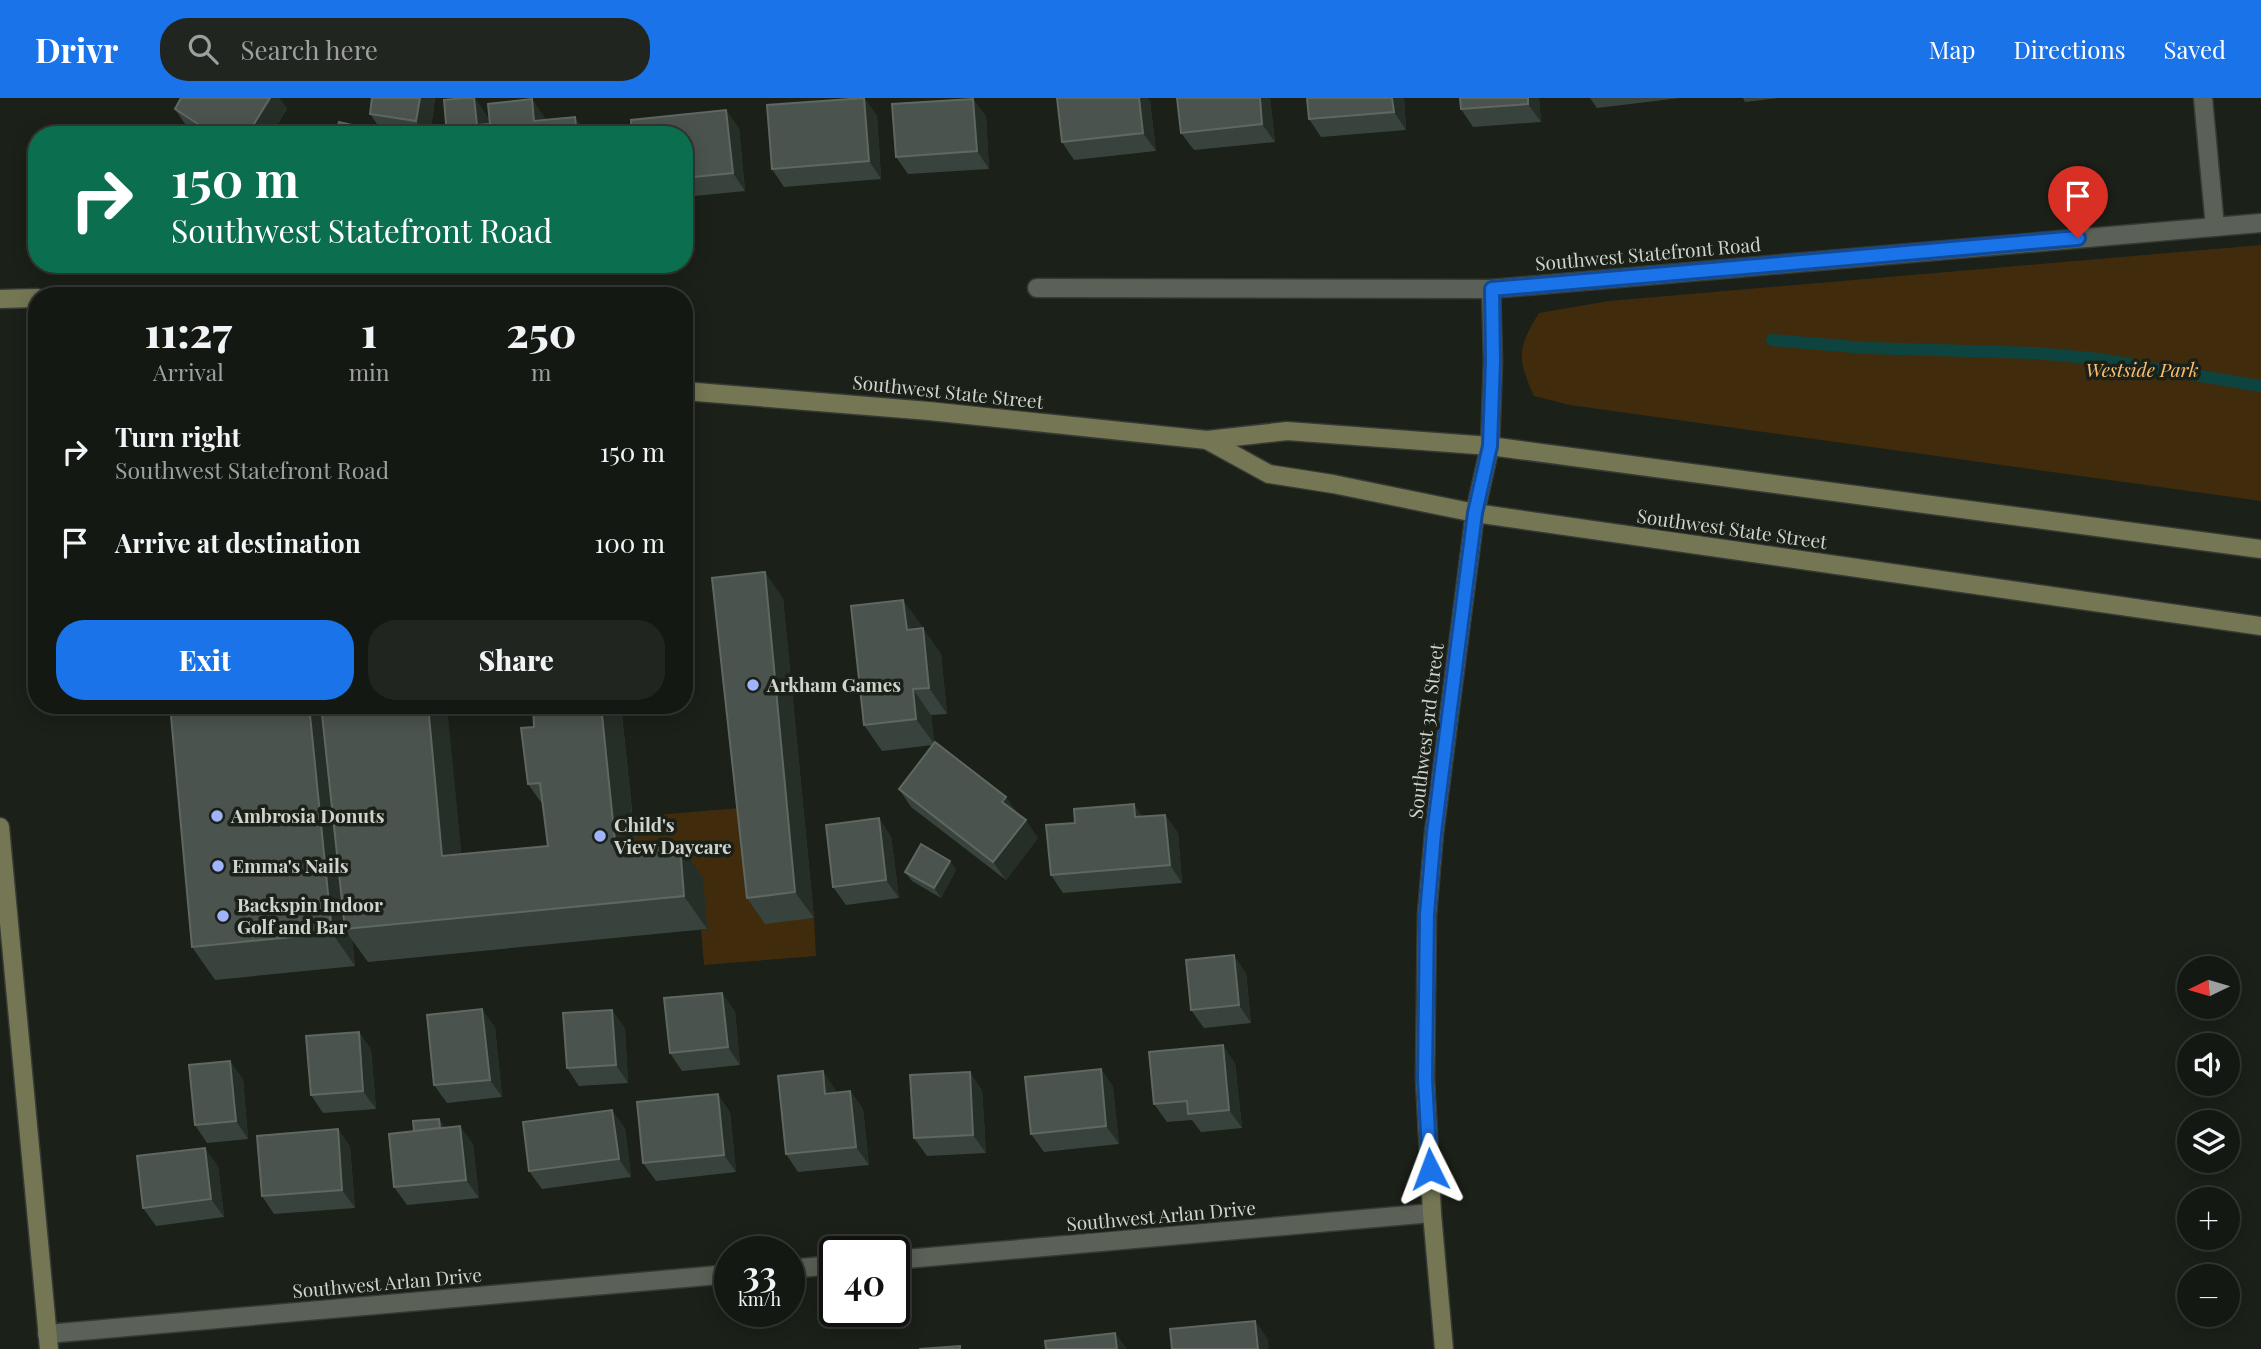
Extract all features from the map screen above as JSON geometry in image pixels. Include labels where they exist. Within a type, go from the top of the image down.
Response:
[{"type":"main road","points":[[0,299],[28,298]]},
{"type":"main road","name":"Southwest State Street","points":[[693,392],[929,411],[1207,440],[1287,431],[1490,446],[2261,549]]},
{"type":"main road","name":"Southwest State Street","points":[[1207,440],[1269,474],[1475,513],[2261,626]]},
{"type":"main road","name":"Southwest 3rd Street","points":[[1444,1349],[1432,1213],[1425,1079],[1427,914],[1434,833],[1475,513],[1490,446]]},
{"type":"main road","points":[[0,827],[48,1341]]},
{"type":"street","points":[[2203,98],[2215,227]]},
{"type":"street","name":"Southwest Statefront Road","points":[[1037,288],[1492,289],[2261,223]]},
{"type":"street","name":"Southwest 3rd Street","points":[[1490,446],[1492,289]]},
{"type":"street","name":"Southwest Arlan Drive","points":[[910,1259],[1432,1213]]},
{"type":"street","name":"Southwest Arlan Drive","points":[[48,1341],[714,1276]]},
{"type":"green space","name":"Westside Park","points":[[2261,245],[2261,501],[1570,405],[1534,396],[1522,363],[1523,345],[1539,313],[1609,301]]},
{"type":"green space","points":[[751,807],[765,923],[814,918],[816,956],[704,965],[701,930],[707,929],[703,878],[639,884],[633,817]]},
{"type":"building","points":[[181,98],[270,98],[253,126],[201,126],[175,109]]},
{"type":"building","points":[[372,98],[420,98],[416,121],[370,114]]},
{"type":"building","points":[[474,98],[477,125],[490,124],[488,104],[532,99],[534,121],[575,117],[576,126],[446,126],[444,100]]},
{"type":"building","points":[[864,98],[869,161],[772,169],[767,105]]},
{"type":"building","points":[[1057,98],[1139,98],[1143,133],[1062,142]]},
{"type":"building","points":[[1177,98],[1260,98],[1262,124],[1181,133]]},
{"type":"building","points":[[1307,98],[1392,98],[1394,112],[1309,119]]},
{"type":"building","points":[[1460,98],[1528,98],[1528,104],[1461,109]]},
{"type":"building","points":[[973,99],[977,151],[896,157],[892,104]]},
{"type":"building","points":[[726,110],[733,173],[693,177],[693,126],[631,126],[631,120]]},
{"type":"building","points":[[339,122],[356,126],[338,126]]},
{"type":"building","points":[[765,572],[795,892],[747,898],[712,578]]},
{"type":"building","points":[[903,600],[907,630],[923,628],[929,688],[913,689],[916,719],[864,725],[851,606]]},
{"type":"building","points":[[171,714],[310,714],[332,933],[192,947]]},
{"type":"building","points":[[322,714],[429,714],[442,856],[548,846],[540,783],[528,784],[521,728],[534,727],[533,714],[602,714],[616,851],[680,845],[684,896],[345,929]]},
{"type":"building","points":[[935,742],[1006,797],[1002,802],[1026,820],[993,862],[899,789]]},
{"type":"building","points":[[1134,804],[1135,817],[1165,815],[1170,865],[1051,875],[1046,825],[1075,823],[1074,809]]},
{"type":"building","points":[[879,818],[886,880],[833,887],[826,825]]},
{"type":"building","points":[[921,844],[950,861],[934,888],[905,872]]},
{"type":"building","points":[[1234,955],[1239,1005],[1191,1010],[1186,960]]},
{"type":"building","points":[[722,993],[728,1047],[670,1053],[664,998]]},
{"type":"building","points":[[482,1009],[490,1080],[434,1085],[427,1015]]},
{"type":"building","points":[[612,1010],[616,1065],[567,1068],[563,1013]]},
{"type":"building","points":[[359,1032],[363,1091],[311,1095],[306,1036]]},
{"type":"building","points":[[1223,1045],[1229,1110],[1188,1114],[1187,1101],[1154,1104],[1149,1052]]},
{"type":"building","points":[[230,1061],[236,1121],[195,1125],[189,1065]]},
{"type":"building","points":[[1101,1069],[1106,1126],[1031,1134],[1025,1077]]},
{"type":"building","points":[[823,1071],[825,1094],[850,1091],[856,1147],[786,1154],[778,1076]]},
{"type":"building","points":[[970,1072],[973,1135],[914,1138],[910,1075]]},
{"type":"building","points":[[718,1094],[724,1155],[643,1163],[637,1102]]},
{"type":"building","points":[[612,1110],[619,1159],[529,1171],[523,1122]]},
{"type":"building","points":[[439,1119],[440,1128],[414,1131],[413,1121]]},
{"type":"building","points":[[460,1126],[466,1180],[394,1187],[389,1134]]},
{"type":"building","points":[[338,1129],[342,1190],[262,1196],[257,1136]]},
{"type":"building","points":[[205,1148],[211,1199],[143,1208],[137,1156]]},
{"type":"building","points":[[1255,1321],[1258,1349],[1172,1349],[1170,1329]]},
{"type":"building","points":[[1115,1333],[1117,1349],[1046,1349],[1045,1341]]},
{"type":"building","points":[[960,1346],[960,1349],[919,1349]]},
{"type":"waterway","points":[[1772,340],[1866,348],[2036,353],[2099,359],[2261,386]]},
{"type":"place","name":"Arkham Games","points":[[753,685]]},
{"type":"place","name":"Ambrosia Donuts","points":[[217,816]]},
{"type":"place","name":"Child's View Daycare","points":[[600,836]]},
{"type":"place","name":"Emma's Nails","points":[[218,866]]},
{"type":"place","name":"Backspin Indoor Golf and Bar","points":[[223,916]]},
{"type":"route","points":[[1430,1169],[1424,1024],[1427,914],[1434,833],[1475,513],[1490,446],[1492,289],[2078,238]]}]
